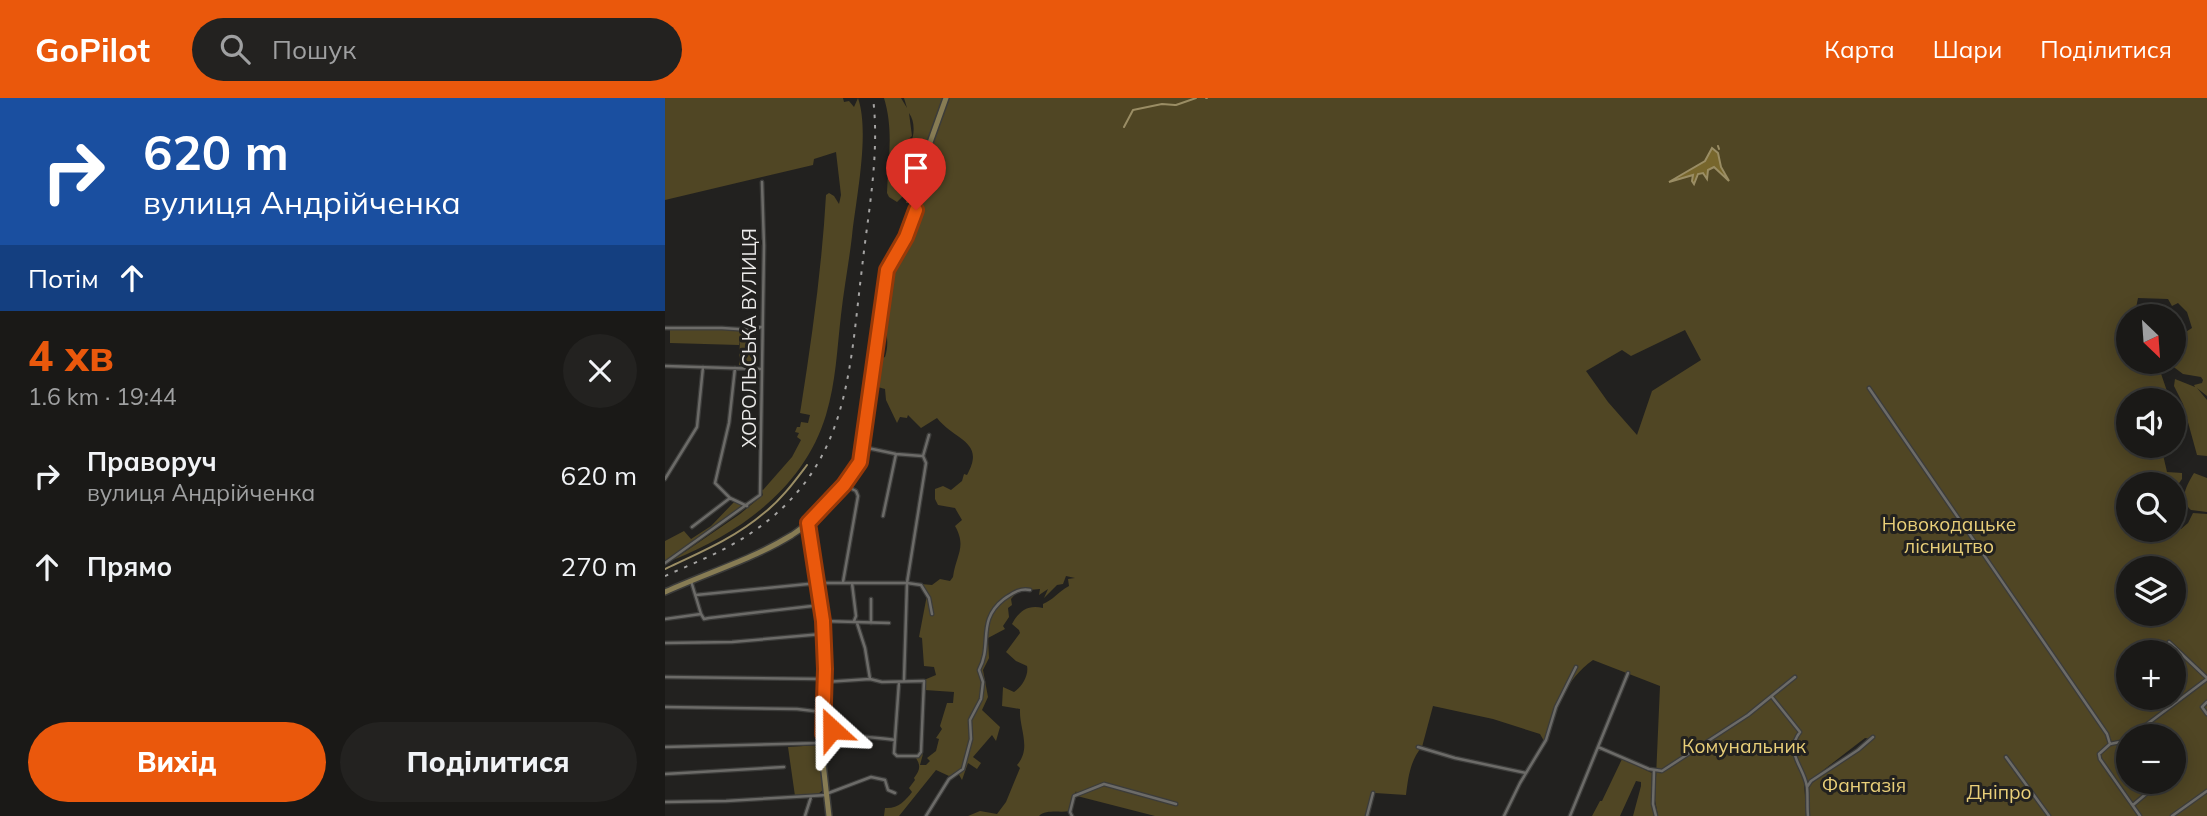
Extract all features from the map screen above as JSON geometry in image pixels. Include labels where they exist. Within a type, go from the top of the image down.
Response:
[{"type":"street","points":[[665,592],[792,535],[808,523],[844,485],[860,462],[887,270],[912,224],[927,151],[946,98]]},
{"type":"street","name":"ХОРОЛЬСЬКА ВУЛИЦЯ","points":[[747,506],[760,495],[764,246],[762,182]]},
{"type":"street","points":[[665,328],[752,330],[761,327]]},
{"type":"street","points":[[665,366],[761,369]]},
{"type":"street","points":[[665,480],[696,428],[703,367]]},
{"type":"street","points":[[665,563],[747,506],[730,498],[715,483],[729,422],[734,368]]},
{"type":"street","points":[[1869,388],[2107,734],[2110,744]]},
{"type":"street","points":[[665,677],[825,680],[870,680],[902,681],[924,681],[920,755],[896,755],[895,740],[902,681],[907,583],[926,463],[923,456],[929,435]]},
{"type":"street","points":[[863,447],[923,456]]},
{"type":"street","points":[[883,516],[896,454]]},
{"type":"street","points":[[842,583],[858,496],[856,491],[844,485]]},
{"type":"street","points":[[692,527],[730,498]]},
{"type":"street","points":[[808,523],[824,634],[823,743],[829,816]]},
{"type":"street","points":[[691,581],[704,619],[821,605]]},
{"type":"street","points":[[696,595],[818,583],[907,583],[921,585],[929,598],[932,614]]},
{"type":"street","points":[[852,583],[855,622],[865,648],[870,680]]},
{"type":"street","points":[[926,816],[949,779],[963,769],[971,739],[970,720],[982,699],[983,682],[979,670],[985,657],[985,638],[990,616],[995,607],[1012,593],[1021,589],[1030,590]]},
{"type":"street","points":[[871,599],[871,623]]},
{"type":"street","points":[[665,619],[701,614]]},
{"type":"street","points":[[823,621],[889,623]]},
{"type":"street","points":[[665,643],[732,642],[824,634]]},
{"type":"street","points":[[2146,724],[2207,679],[2186,659]]},
{"type":"street","points":[[1504,816],[1546,740],[1576,667]]},
{"type":"street","points":[[1570,816],[1628,673]]},
{"type":"street","points":[[1598,747],[1654,771],[1670,768],[1772,697],[1795,677]]},
{"type":"street","points":[[1772,697],[1800,732],[1793,744],[1807,787],[1808,816]]},
{"type":"street","points":[[2207,702],[2203,707],[2207,714]]},
{"type":"street","points":[[665,707],[789,708],[823,712]]},
{"type":"street","points":[[823,734],[838,727],[846,728],[857,735],[895,740]]},
{"type":"street","points":[[1807,787],[1811,780],[1873,737]]},
{"type":"street","points":[[665,747],[823,743]]},
{"type":"street","points":[[2116,743],[2110,744],[2099,754],[2100,759],[2140,816]]},
{"type":"street","points":[[1417,747],[1526,773]]},
{"type":"street","points":[[2007,757],[2048,814],[2041,816]]},
{"type":"street","points":[[665,774],[784,767]]},
{"type":"street","points":[[1654,771],[1653,804],[1656,816]]},
{"type":"street","points":[[665,802],[811,797],[827,794],[871,777],[885,780],[889,791],[895,793]]},
{"type":"street","points":[[1072,816],[1070,812],[1075,796],[1104,784],[1176,804]]},
{"type":"street","points":[[2172,816],[2207,791]]},
{"type":"street","points":[[1367,816],[1373,793]]},
{"type":"street","points":[[2133,805],[2146,794]]},
{"type":"street","points":[[805,816],[811,797]]},
{"type":"green space","points":[[665,98],[843,98],[844,102],[849,101],[854,107],[858,98],[863,129],[859,185],[834,378],[826,415],[816,441],[786,486],[766,505],[722,536],[673,560],[763,495],[761,489],[763,490],[792,457],[801,440],[797,437],[799,433],[795,432],[801,422],[808,423],[810,415],[800,413],[816,301],[826,195],[829,193],[834,196],[839,204],[841,195],[836,152],[814,159],[813,165],[665,200]]},
{"type":"green space","points":[[884,98],[901,98],[907,108],[904,98],[944,98],[920,179],[914,178],[914,148],[910,144],[913,136],[914,128],[909,113],[912,136],[899,148],[898,159],[903,173],[913,185],[914,200],[910,203],[906,203],[907,198],[904,195],[897,202],[887,193],[890,134]]},
{"type":"green space","points":[[948,98],[2207,98],[2207,396],[2197,388],[2207,400],[2207,456],[2197,455],[2186,415],[2186,388],[2174,386],[2175,379],[2195,387],[2194,385],[2202,383],[2203,380],[2201,377],[2183,374],[2186,374],[2186,332],[2192,328],[2186,304],[2171,304],[2168,299],[2138,298],[2137,304],[2116,304],[2116,374],[2161,374],[2166,388],[2116,388],[2116,458],[2164,458],[2167,472],[2116,472],[2116,542],[2186,542],[2186,525],[2193,513],[2207,514],[2207,816],[1809,816],[1809,785],[1853,755],[1871,739],[1865,738],[1804,785],[1807,816],[1658,816],[1655,800],[1660,686],[1593,660],[1569,685],[1544,741],[1540,734],[1493,719],[1433,706],[1422,747],[1410,770],[1406,795],[1375,793],[1369,816],[1155,816],[1077,796],[1076,791],[1070,811],[1049,812],[1039,816],[968,816],[980,811],[997,814],[1006,802],[1020,768],[1017,765],[1024,752],[1020,709],[1002,706],[1003,687],[1014,692],[1027,673],[1027,666],[1006,652],[1020,633],[1012,624],[1025,610],[1043,608],[1043,604],[1069,586],[1068,579],[1075,578],[1066,576],[1063,584],[1057,585],[1044,598],[1048,589],[1039,595],[1040,589],[1018,591],[1011,599],[1009,617],[1003,626],[1005,629],[988,638],[989,658],[983,670],[988,697],[982,710],[1000,727],[996,741],[992,735],[973,757],[981,763],[977,769],[968,763],[962,780],[958,773],[949,776],[936,770],[899,816],[884,816],[885,808],[897,806],[912,792],[909,788],[919,768],[916,758],[923,754],[920,765],[926,765],[930,761],[927,758],[936,751],[939,739],[936,738],[942,729],[940,726],[947,703],[953,703],[954,692],[925,690],[924,680],[936,675],[934,667],[924,666],[922,638],[919,637],[927,595],[921,584],[932,585],[940,579],[950,581],[953,577],[960,546],[955,526],[962,520],[955,508],[938,505],[935,489],[943,486],[951,490],[962,481],[972,464],[973,455],[966,442],[937,418],[921,428],[908,415],[907,418],[900,417],[897,423],[886,400],[885,389],[874,386],[876,360],[885,357],[887,350],[886,332],[882,329],[891,269],[911,234],[926,165]],"holes":[[[1685,330],[1701,360],[1652,391],[1637,435],[1608,402],[1586,371],[1622,350],[1631,356]]]},
{"type":"green space","points":[[670,328],[755,331],[755,365],[739,365],[740,338],[739,345],[670,343]]},
{"type":"green space","points":[[2194,473],[2207,478],[2207,512],[2191,510],[2187,506],[2186,490]]},
{"type":"green space","points":[[735,501],[742,505],[741,508],[665,561],[665,541],[684,531],[691,539],[711,526]]},
{"type":"green space","points":[[822,746],[823,790],[818,794],[795,796],[788,747]]},
{"type":"green space","points":[[1622,759],[1652,773],[1651,803],[1654,816],[1633,816],[1641,786],[1641,782],[1636,781],[1620,816],[1592,816]]},
{"type":"shaded area","points":[[1712,148],[1718,153],[1721,167],[1729,181],[1714,167],[1708,170],[1707,179],[1703,173],[1698,174],[1694,184],[1693,175],[1669,182],[1705,161]]},
{"type":"waterway","points":[[1176,105],[1196,98]]},
{"type":"waterway","points":[[1124,127],[1133,110],[1162,104],[1175,105]]},
{"type":"waterway","points":[[665,569],[753,522],[782,497],[807,465]]},
{"type":"railway","points":[[665,576],[720,551],[751,533],[783,507],[808,479],[826,448],[838,416],[853,345],[874,162],[873,98]]},
{"type":"route","points":[[832,729],[823,734],[823,621],[808,523],[844,485],[860,462],[887,270],[906,237],[916,210]]},
{"type":"park label","name":"Новокодацьке лісництво","points":[[1949,535]]},
{"type":"park label","name":"Комунальник","points":[[1744,746]]},
{"type":"park label","name":"Фантазія","points":[[1864,785]]},
{"type":"park label","name":"Дніпро","points":[[1999,792]]}]
